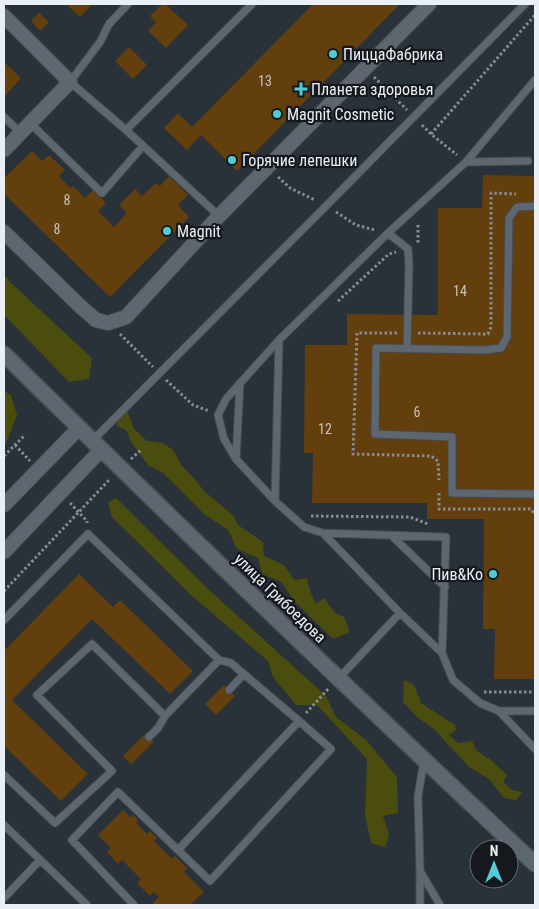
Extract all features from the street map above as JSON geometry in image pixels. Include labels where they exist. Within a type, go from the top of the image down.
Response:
[{"type":"main road","name":"улица Грибоедова","points":[[4,354],[96,445],[535,864]]},
{"type":"street","points":[[4,232],[80,308],[96,320],[108,323],[126,317],[219,216],[429,4]]},
{"type":"street","points":[[4,16],[70,82],[4,150]]},
{"type":"street","points":[[4,504],[79,428]]},
{"type":"street","points":[[4,552],[96,445]]},
{"type":"lane","points":[[128,4],[109,24],[100,42],[70,82],[144,146],[219,216]]},
{"type":"lane","points":[[126,130],[252,4]]},
{"type":"lane","points":[[96,445],[319,213],[525,4]]},
{"type":"lane","points":[[535,80],[466,162],[388,233],[279,340],[226,399],[218,415],[224,439],[236,459],[275,501],[304,527],[323,533],[446,537],[442,653],[453,680],[480,703],[499,711],[535,711]]},
{"type":"lane","points":[[4,117],[26,128],[102,194],[144,146]]},
{"type":"lane","points":[[466,162],[528,160]]},
{"type":"lane","points":[[535,206],[517,206],[509,218],[507,337],[501,348],[484,350],[376,348],[375,434],[452,436],[452,493],[535,494]]},
{"type":"lane","points":[[388,233],[408,250],[408,349]]},
{"type":"lane","points":[[275,501],[279,340]]},
{"type":"lane","points":[[236,459],[240,383]]},
{"type":"lane","points":[[323,533],[400,613],[442,653]]},
{"type":"lane","points":[[4,620],[88,534],[219,660],[230,663],[244,674],[331,749],[210,882],[118,792],[72,840],[134,905]]},
{"type":"lane","points":[[392,536],[444,587]]},
{"type":"lane","points":[[339,678],[400,613]]},
{"type":"lane","points":[[4,775],[55,823],[112,771],[38,695],[92,644],[165,716]]},
{"type":"lane","points":[[150,737],[165,716],[219,660]]},
{"type":"lane","points":[[229,690],[244,674]]},
{"type":"lane","points":[[499,711],[535,749]]},
{"type":"lane","points":[[178,850],[299,721]]},
{"type":"lane","points":[[420,905],[418,796],[424,760]]},
{"type":"lane","points":[[4,826],[87,905]]},
{"type":"lane","points":[[4,898],[40,860]]},
{"type":"lane","points":[[420,871],[440,905]]},
{"type":"path","points":[[431,134],[535,15]]},
{"type":"path","points":[[439,480],[438,461],[431,456],[353,454],[356,333],[488,334],[491,327],[491,194],[517,194]]},
{"type":"path","points":[[334,305],[389,254],[408,250]]},
{"type":"path","points":[[4,456],[25,435]]},
{"type":"path","points":[[4,591],[142,449]]},
{"type":"path","points":[[439,490],[439,509],[531,509],[535,516]]},
{"type":"path","points":[[303,516],[410,517],[429,525]]},
{"type":"path","points":[[83,517],[87,521]]},
{"type":"path","points":[[306,713],[339,678]]},
{"type":"path","points":[[482,692],[535,692]]},
{"type":"shaded area","points":[[4,274],[10,282],[92,358],[89,379],[69,382],[4,315]]},
{"type":"shaded area","points":[[4,391],[11,395],[17,415],[4,446]]},
{"type":"shaded area","points":[[127,410],[134,429],[147,441],[163,443],[173,450],[182,466],[204,491],[233,515],[238,525],[263,542],[264,556],[284,565],[294,580],[307,578],[316,604],[324,598],[335,613],[344,617],[350,632],[333,639],[296,603],[281,582],[262,574],[258,558],[237,549],[228,530],[204,514],[163,473],[148,465],[131,442],[126,430],[117,426],[117,414]]},
{"type":"shaded area","points":[[116,498],[207,588],[326,696],[336,717],[366,740],[397,777],[398,813],[383,816],[389,835],[385,847],[371,843],[365,815],[367,759],[317,705],[296,705],[273,677],[268,661],[191,595],[112,517],[108,503]]},
{"type":"shaded area","points":[[404,680],[414,685],[421,703],[455,725],[456,730],[449,735],[458,743],[472,741],[477,751],[491,760],[507,775],[503,782],[512,790],[522,792],[516,800],[504,798],[489,779],[469,767],[434,729],[417,717],[403,702]]},
{"type":"building","points":[[66,4],[92,4],[80,17]]},
{"type":"building","points":[[162,4],[165,4],[188,25],[166,48],[148,31],[156,22],[150,16]]},
{"type":"building","points":[[313,4],[400,4],[237,171],[201,135],[187,150],[164,128],[178,113],[192,127]]},
{"type":"building","points":[[39,13],[49,22],[40,31],[31,21]]},
{"type":"building","points":[[129,47],[147,65],[133,79],[115,61]]},
{"type":"building","points":[[4,62],[21,78],[4,97]]},
{"type":"building","points":[[32,151],[42,161],[49,155],[65,170],[59,176],[70,188],[73,186],[85,198],[93,190],[106,203],[98,211],[114,227],[127,213],[119,205],[135,189],[142,196],[156,183],[159,187],[169,176],[188,195],[178,205],[189,217],[110,297],[4,194],[4,178]]},
{"type":"building","points":[[483,175],[535,176],[535,679],[494,679],[495,629],[483,629],[484,519],[427,519],[427,503],[312,503],[313,453],[304,453],[305,345],[347,345],[347,314],[438,315],[438,208],[482,208]]},
{"type":"building","points":[[79,574],[113,607],[120,600],[193,671],[170,694],[92,619],[12,700],[88,774],[61,801],[4,746],[4,651]]},
{"type":"building","points":[[224,685],[235,696],[216,715],[205,704]]},
{"type":"building","points":[[146,733],[154,742],[131,764],[123,756]]},
{"type":"building","points":[[123,810],[130,817],[133,815],[138,820],[136,823],[147,834],[150,831],[157,838],[154,841],[172,859],[175,856],[187,868],[184,872],[204,892],[190,905],[156,905],[153,903],[159,897],[154,892],[150,896],[137,883],[141,879],[122,860],[118,864],[107,852],[111,848],[98,835]]},
{"type":"place","name":"ПиццаФабрика","points":[[333,54]]},
{"type":"place","name":"Планета здоровья","points":[[301,89]]},
{"type":"place","name":"Magnit Cosmetic","points":[[277,114]]},
{"type":"place","name":"Горячие лепешки","points":[[232,160]]},
{"type":"place","name":"Magnit","points":[[167,231]]},
{"type":"place","name":"Пив&Ко","points":[[493,574]]}]
